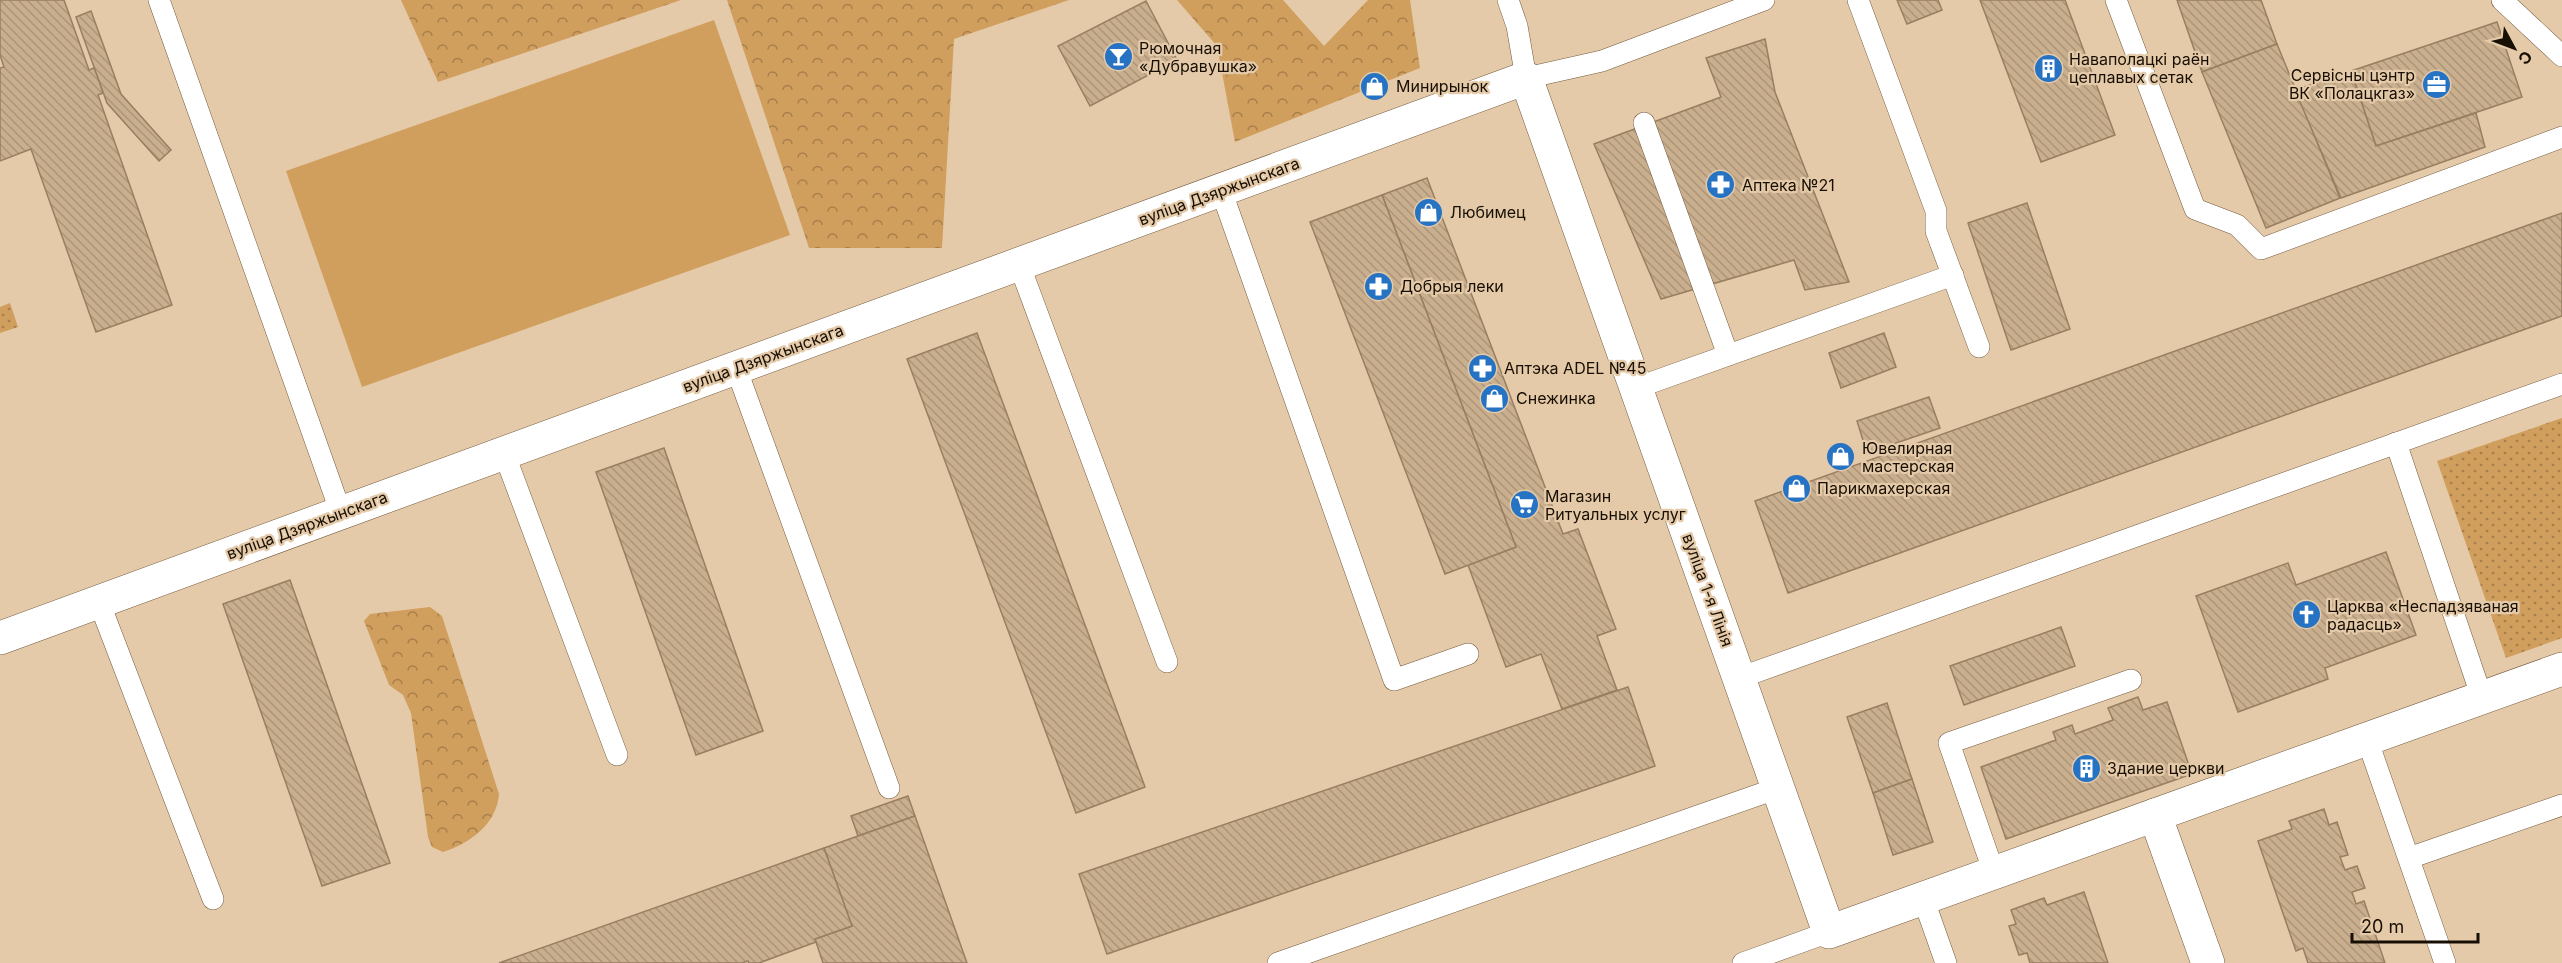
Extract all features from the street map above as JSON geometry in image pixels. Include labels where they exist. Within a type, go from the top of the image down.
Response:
[{"type":"street","name":"вуліца Дзяржынскага","points":[[0,638],[1526,78]]},
{"type":"street","name":"вуліца 1-я Лінія","points":[[1526,78],[1829,932]]},
{"type":"street","points":[[1829,932],[2562,669]]},
{"type":"street","points":[[2155,815],[2208,963]]},
{"type":"lane","points":[[159,0],[340,513]]},
{"type":"lane","points":[[1508,0],[1517,27],[1526,78],[1602,61],[1764,0]]},
{"type":"lane","points":[[1858,0],[1936,211],[1936,231],[1979,347]]},
{"type":"lane","points":[[2116,0],[2195,209],[2237,225],[2261,249],[2562,137]]},
{"type":"lane","points":[[2502,0],[2562,56]]},
{"type":"lane","points":[[1644,123],[1728,355]]},
{"type":"lane","points":[[1221,190],[1394,680],[1468,654]]},
{"type":"lane","points":[[1019,264],[1167,662]]},
{"type":"lane","points":[[1636,388],[1953,275]]},
{"type":"lane","points":[[736,368],[889,788]]},
{"type":"lane","points":[[1739,678],[2562,384]]},
{"type":"lane","points":[[2396,443],[2482,698]]},
{"type":"lane","points":[[504,453],[617,755]]},
{"type":"lane","points":[[99,602],[213,899]]},
{"type":"lane","points":[[1994,873],[1949,743],[2132,680]]},
{"type":"lane","points":[[2367,739],[2445,963]]},
{"type":"lane","points":[[1278,963],[1778,788]]},
{"type":"lane","points":[[2409,858],[2562,805]]},
{"type":"lane","points":[[1923,898],[1946,963]]},
{"type":"lane","points":[[1743,963],[1829,932]]},
{"type":"green space","points":[[401,0],[681,0],[438,82]]},
{"type":"green space","points":[[727,0],[1069,0],[954,39],[942,248],[809,248]]},
{"type":"green space","points":[[1177,0],[1283,0],[1324,46],[1368,0],[1410,0],[1420,68],[1235,142],[1217,46]]},
{"type":"green space","points":[[714,20],[790,235],[362,387],[286,171]]},
{"type":"green space","points":[[10,303],[18,327],[0,333],[0,307]]},
{"type":"green space","points":[[2562,418],[2562,638],[2506,658],[2437,461]]},
{"type":"green space","points":[[430,607],[442,616],[499,794],[493,815],[480,831],[462,844],[443,852],[432,847],[428,837],[411,713],[403,695],[389,685],[364,621],[370,614]]},
{"type":"building","points":[[0,0],[64,0],[89,70],[94,68],[99,80],[103,93],[98,95],[172,305],[96,332],[31,149],[0,161],[0,68],[4,67],[0,55]]},
{"type":"building","points":[[1897,0],[1938,0],[1942,10],[1907,24]]},
{"type":"building","name":"Наваполацкі раён цеплавых сетак","points":[[1980,0],[2065,0],[2115,135],[2041,162]]},
{"type":"building","points":[[2177,0],[2261,0],[2277,44],[2202,72]]},
{"type":"building","points":[[1146,1],[1177,60],[1090,106],[1058,46]]},
{"type":"building","points":[[91,11],[121,94],[171,150],[159,161],[107,103],[76,17]]},
{"type":"building","name":"Сервісны цэнтр ВК «Полацкгаз»","points":[[2497,22],[2522,97],[2376,146],[2351,71]]},
{"type":"building","points":[[1765,39],[1775,92],[1849,282],[1805,290],[1794,260],[1661,299],[1594,144],[1721,97],[1706,58]]},
{"type":"building","points":[[2277,44],[2340,198],[2266,228],[2202,72]]},
{"type":"building","points":[[2351,71],[2376,146],[2476,113],[2485,147],[2341,198],[2295,90]]},
{"type":"building","points":[[1427,178],[1563,534],[1578,529],[1616,629],[1597,636],[1617,690],[1562,709],[1541,654],[1506,667],[1468,565],[1516,547],[1382,195]]},
{"type":"building","points":[[1382,195],[1516,547],[1445,574],[1310,222]]},
{"type":"building","points":[[2027,203],[2070,329],[2011,350],[1968,223]]},
{"type":"building","points":[[2562,213],[2562,316],[1788,593],[1755,501]]},
{"type":"building","points":[[977,333],[1145,787],[1076,813],[907,359]]},
{"type":"building","points":[[1884,333],[1896,367],[1841,388],[1829,353]]},
{"type":"building","points":[[1929,397],[1940,428],[1867,453],[1857,421]]},
{"type":"building","points":[[664,448],[763,731],[696,755],[596,472]]},
{"type":"building","name":"Царква «Неспадзяваная радасць»","points":[[2386,552],[2416,635],[2325,668],[2328,679],[2238,712],[2196,596],[2288,563],[2296,585]]},
{"type":"building","points":[[290,580],[390,863],[322,886],[223,604]]},
{"type":"building","points":[[2061,627],[2075,666],[1964,705],[1950,666]]},
{"type":"building","points":[[1628,687],[1655,766],[1107,954],[1079,874]]},
{"type":"building","name":"Здание церкви","points":[[2138,697],[2143,710],[2167,702],[2192,774],[2006,839],[1981,767],[2056,740],[2053,732],[2072,725],[2075,734],[2113,720],[2108,708]]},
{"type":"building","points":[[1887,703],[1912,779],[1873,793],[1847,717]]},
{"type":"building","points":[[1912,779],[1933,842],[1893,855],[1873,793]]},
{"type":"building","points":[[908,796],[915,816],[858,836],[851,816]]},
{"type":"building","points":[[2324,809],[2329,825],[2337,822],[2348,855],[2340,857],[2345,870],[2357,866],[2365,888],[2352,892],[2356,904],[2364,901],[2385,963],[2308,963],[2303,948],[2296,951],[2258,841],[2292,829],[2289,821]]},
{"type":"building","points":[[915,816],[967,963],[823,963],[815,939],[852,926],[824,848]]},
{"type":"building","points":[[824,848],[852,926],[759,963],[748,961],[742,963],[499,963]]},
{"type":"building","points":[[2084,892],[2108,963],[2030,963],[2027,953],[2019,955],[2009,926],[2016,924],[2011,910],[2044,898],[2047,905]]},
{"type":"place","name":"Рюмочная «Дубравушка»","points":[[1118,57]]},
{"type":"place","name":"Наваполацкі раён цеплавых сетак","points":[[2048,68]]},
{"type":"place","name":"Сервісны цэнтр ВК «Полацкгаз»","points":[[2436,84]]},
{"type":"place","name":"Минирынок","points":[[1375,86]]},
{"type":"place","name":"Аптека №21","points":[[1721,185]]},
{"type":"place","name":"Любимец","points":[[1429,212]]},
{"type":"place","name":"Добрыя леки","points":[[1379,286]]},
{"type":"place","name":"Аптэка ADEL №45","points":[[1483,368]]},
{"type":"place","name":"Снежинка","points":[[1495,398]]},
{"type":"place","name":"Ювелирная мастерская","points":[[1841,457]]},
{"type":"place","name":"Парикмахерская","points":[[1796,488]]},
{"type":"place","name":"Магазин Ритуальных услуг","points":[[1524,505]]},
{"type":"place","name":"Царква «Неспадзяваная радасць»","points":[[2306,615]]},
{"type":"place","name":"Здание церкви","points":[[2086,768]]}]
